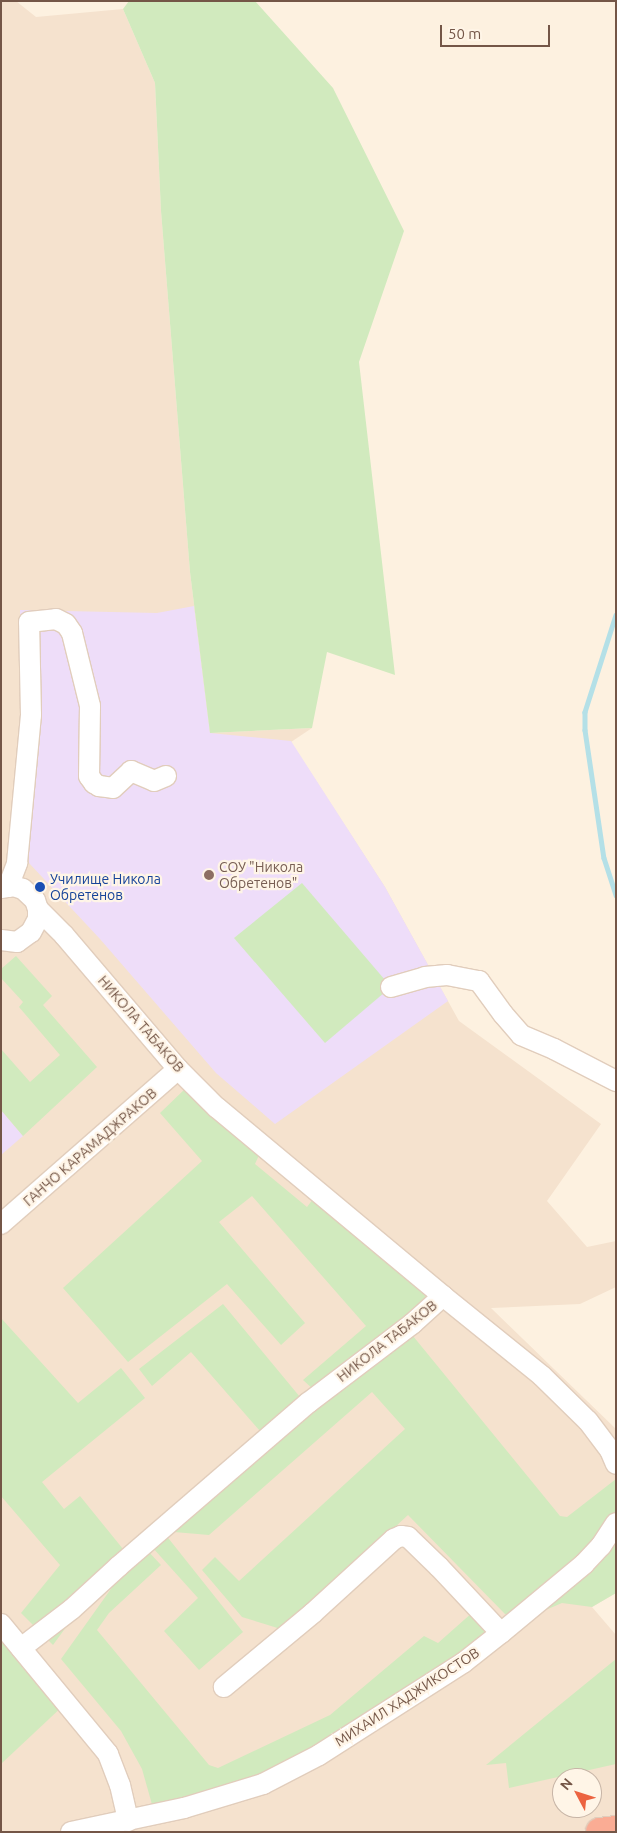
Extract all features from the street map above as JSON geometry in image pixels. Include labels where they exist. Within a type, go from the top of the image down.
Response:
[{"type":"highway","points":[[600,1832],[616,1830]]},
{"type":"street","points":[[5,888],[16,863],[31,715],[29,622],[56,619],[66,624],[72,633],[90,706],[89,776],[94,783],[99,786],[113,788],[130,772],[154,781],[166,776]]},
{"type":"street","name":"НИКОЛА ТАБАКОВ","points":[[5,888],[23,889],[35,900],[38,909],[64,935],[178,1069],[217,1108],[443,1296],[412,1324],[308,1403],[72,1609],[21,1648]]},
{"type":"street","points":[[1,940],[17,942],[31,932],[36,924],[38,909]]},
{"type":"street","points":[[31,932],[64,935]]},
{"type":"street","points":[[391,987],[425,977],[446,975],[479,981],[522,1035],[616,1081]]},
{"type":"street","name":"ГАНЧО КАРАМАДЖРАКОВ","points":[[1,1224],[178,1069]]},
{"type":"street","points":[[443,1296],[542,1376],[588,1421],[610,1450],[616,1464]]},
{"type":"street","name":"МИХАИЛ ХАДЖИКОСТОВ","points":[[70,1832],[184,1808],[262,1784],[319,1755],[463,1662],[584,1564],[601,1546],[616,1523]]},
{"type":"street","points":[[224,1687],[313,1613],[394,1539],[401,1536],[408,1538],[439,1567],[500,1633]]},
{"type":"street","points":[[1,1624],[108,1754],[120,1785],[128,1821]]},
{"type":"shaded area","points":[[1,1],[16,1],[36,17],[123,9],[155,83],[161,211],[190,572],[210,733],[312,728],[291,742],[385,887],[459,1021],[601,1124],[547,1201],[587,1247],[616,1241],[616,1287],[580,1304],[491,1308],[616,1429],[616,1593],[592,1607],[616,1635],[616,1832],[1,1832]]},
{"type":"shaded area","name":"СОУ \"Никола Обретенов\"","points":[[194,606],[210,733],[291,741],[385,887],[448,1001],[275,1124],[216,1073],[100,939],[29,863],[20,610],[157,613]]},
{"type":"shaded area","points":[[1,1110],[23,1136],[1,1155]]},
{"type":"green space","points":[[129,1],[255,1],[333,88],[404,231],[359,362],[395,675],[327,652],[312,728],[210,733],[190,572],[161,211],[155,83],[123,9]]},
{"type":"green space","points":[[302,883],[391,987],[325,1043],[234,938]]},
{"type":"green space","points":[[16,956],[52,996],[43,1005],[97,1067],[23,1136],[1,1110],[1,1049],[30,1082],[60,1055],[19,1007],[23,1002],[1,978],[1,969]]},
{"type":"green space","points":[[187,1087],[260,1153],[255,1164],[307,1207],[316,1195],[425,1285],[426,1301],[314,1390],[303,1380],[366,1326],[252,1196],[219,1222],[305,1323],[281,1345],[227,1284],[128,1362],[63,1288],[202,1161],[160,1113]]},
{"type":"green space","points":[[223,1304],[300,1397],[260,1431],[191,1352],[152,1386],[139,1369]]},
{"type":"green space","points":[[1,1318],[78,1403],[121,1368],[145,1398],[42,1482],[64,1509],[80,1496],[123,1549],[53,1645],[21,1613],[60,1565],[1,1496]]},
{"type":"green space","points":[[413,1336],[560,1516],[567,1517],[616,1479],[616,1593],[592,1607],[562,1603],[541,1612],[505,1614],[408,1515],[284,1630],[242,1617],[202,1570],[215,1557],[239,1581],[405,1429],[372,1392],[209,1535],[174,1532],[324,1398]]},
{"type":"green space","points":[[165,1534],[243,1632],[199,1670],[164,1631],[198,1598],[152,1547]]},
{"type":"green space","points":[[146,1549],[161,1565],[109,1613],[97,1630],[209,1765],[218,1768],[330,1715],[424,1636],[438,1643],[473,1612],[488,1637],[356,1728],[249,1781],[155,1815],[142,1769],[121,1731],[61,1659],[113,1586]]},
{"type":"green space","points":[[1,1634],[65,1704],[1,1764]]},
{"type":"green space","points":[[616,1659],[616,1764],[598,1768],[552,1768],[552,1778],[509,1788],[506,1763],[486,1765]]},
{"type":"waterway","points":[[616,615],[585,712],[585,730],[604,858],[616,895]]},
{"type":"place","name":"СОУ \"Никола Обретенов\"","points":[[209,875]]},
{"type":"place","name":"Училище Никола Обретенов","points":[[40,887]]}]
